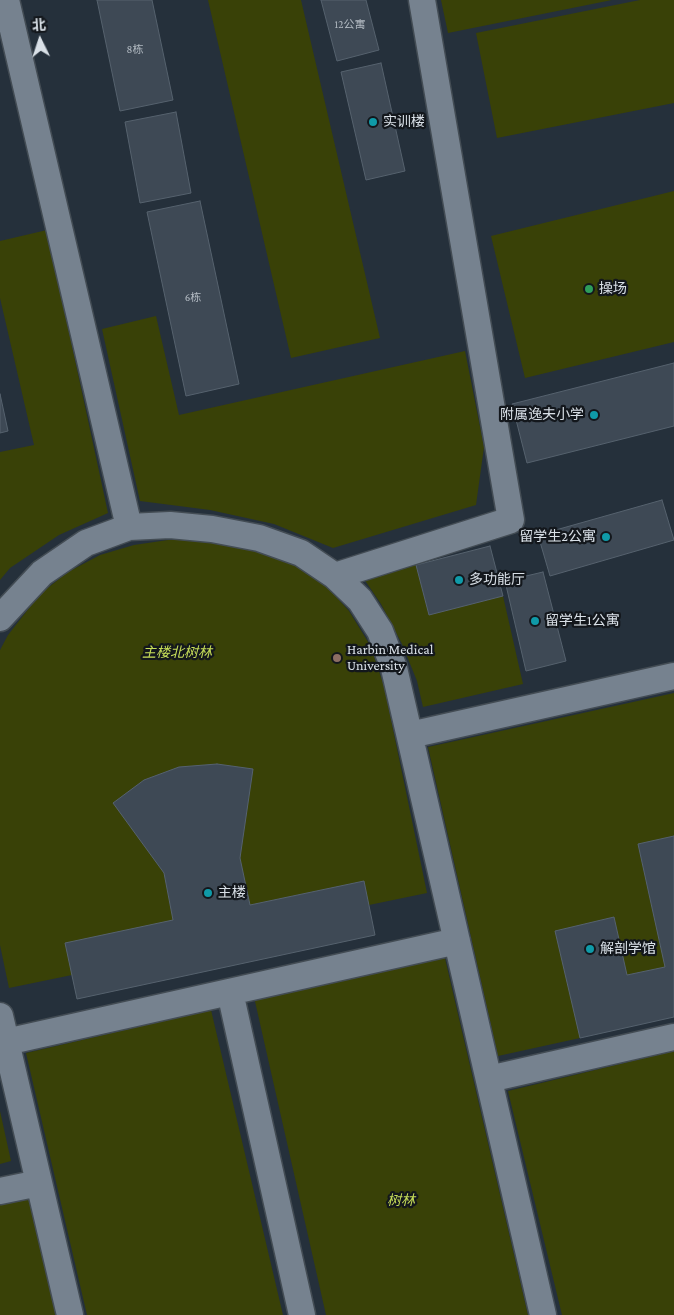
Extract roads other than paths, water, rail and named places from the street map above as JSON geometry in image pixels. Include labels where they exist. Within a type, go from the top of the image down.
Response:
[{"type":"street","points":[[6,0],[129,527]]},
{"type":"street","points":[[335,576],[511,520],[422,0]]},
{"type":"street","points":[[0,618],[42,573],[86,543],[129,527],[170,525],[212,529],[259,538],[301,553],[335,576],[360,600],[380,631],[394,668],[543,1315]]},
{"type":"street","points":[[410,735],[674,676]]},
{"type":"street","points":[[6,1042],[457,941]]},
{"type":"street","points":[[230,992],[302,1315]]},
{"type":"street","points":[[0,1016],[70,1315]]},
{"type":"street","points":[[489,1079],[674,1037]]},
{"type":"street","points":[[0,1191],[39,1183]]},
{"type":"place","name":"实训楼","points":[[373,122]]},
{"type":"place","name":"操场","points":[[589,289]]},
{"type":"place","name":"附属逸夫小学","points":[[594,415]]},
{"type":"place","name":"留学生2公寓","points":[[606,537]]},
{"type":"place","name":"多功能厅","points":[[459,580]]},
{"type":"place","name":"留学生1公寓","points":[[535,621]]},
{"type":"place","name":"Harbin Medical University","points":[[337,658]]},
{"type":"place","name":"主楼","points":[[208,893]]},
{"type":"place","name":"解剖学馆","points":[[590,949]]},
{"type":"park label","name":"主楼北树林","points":[[177,653]]},
{"type":"park label","name":"树林","points":[[401,1201]]}]
